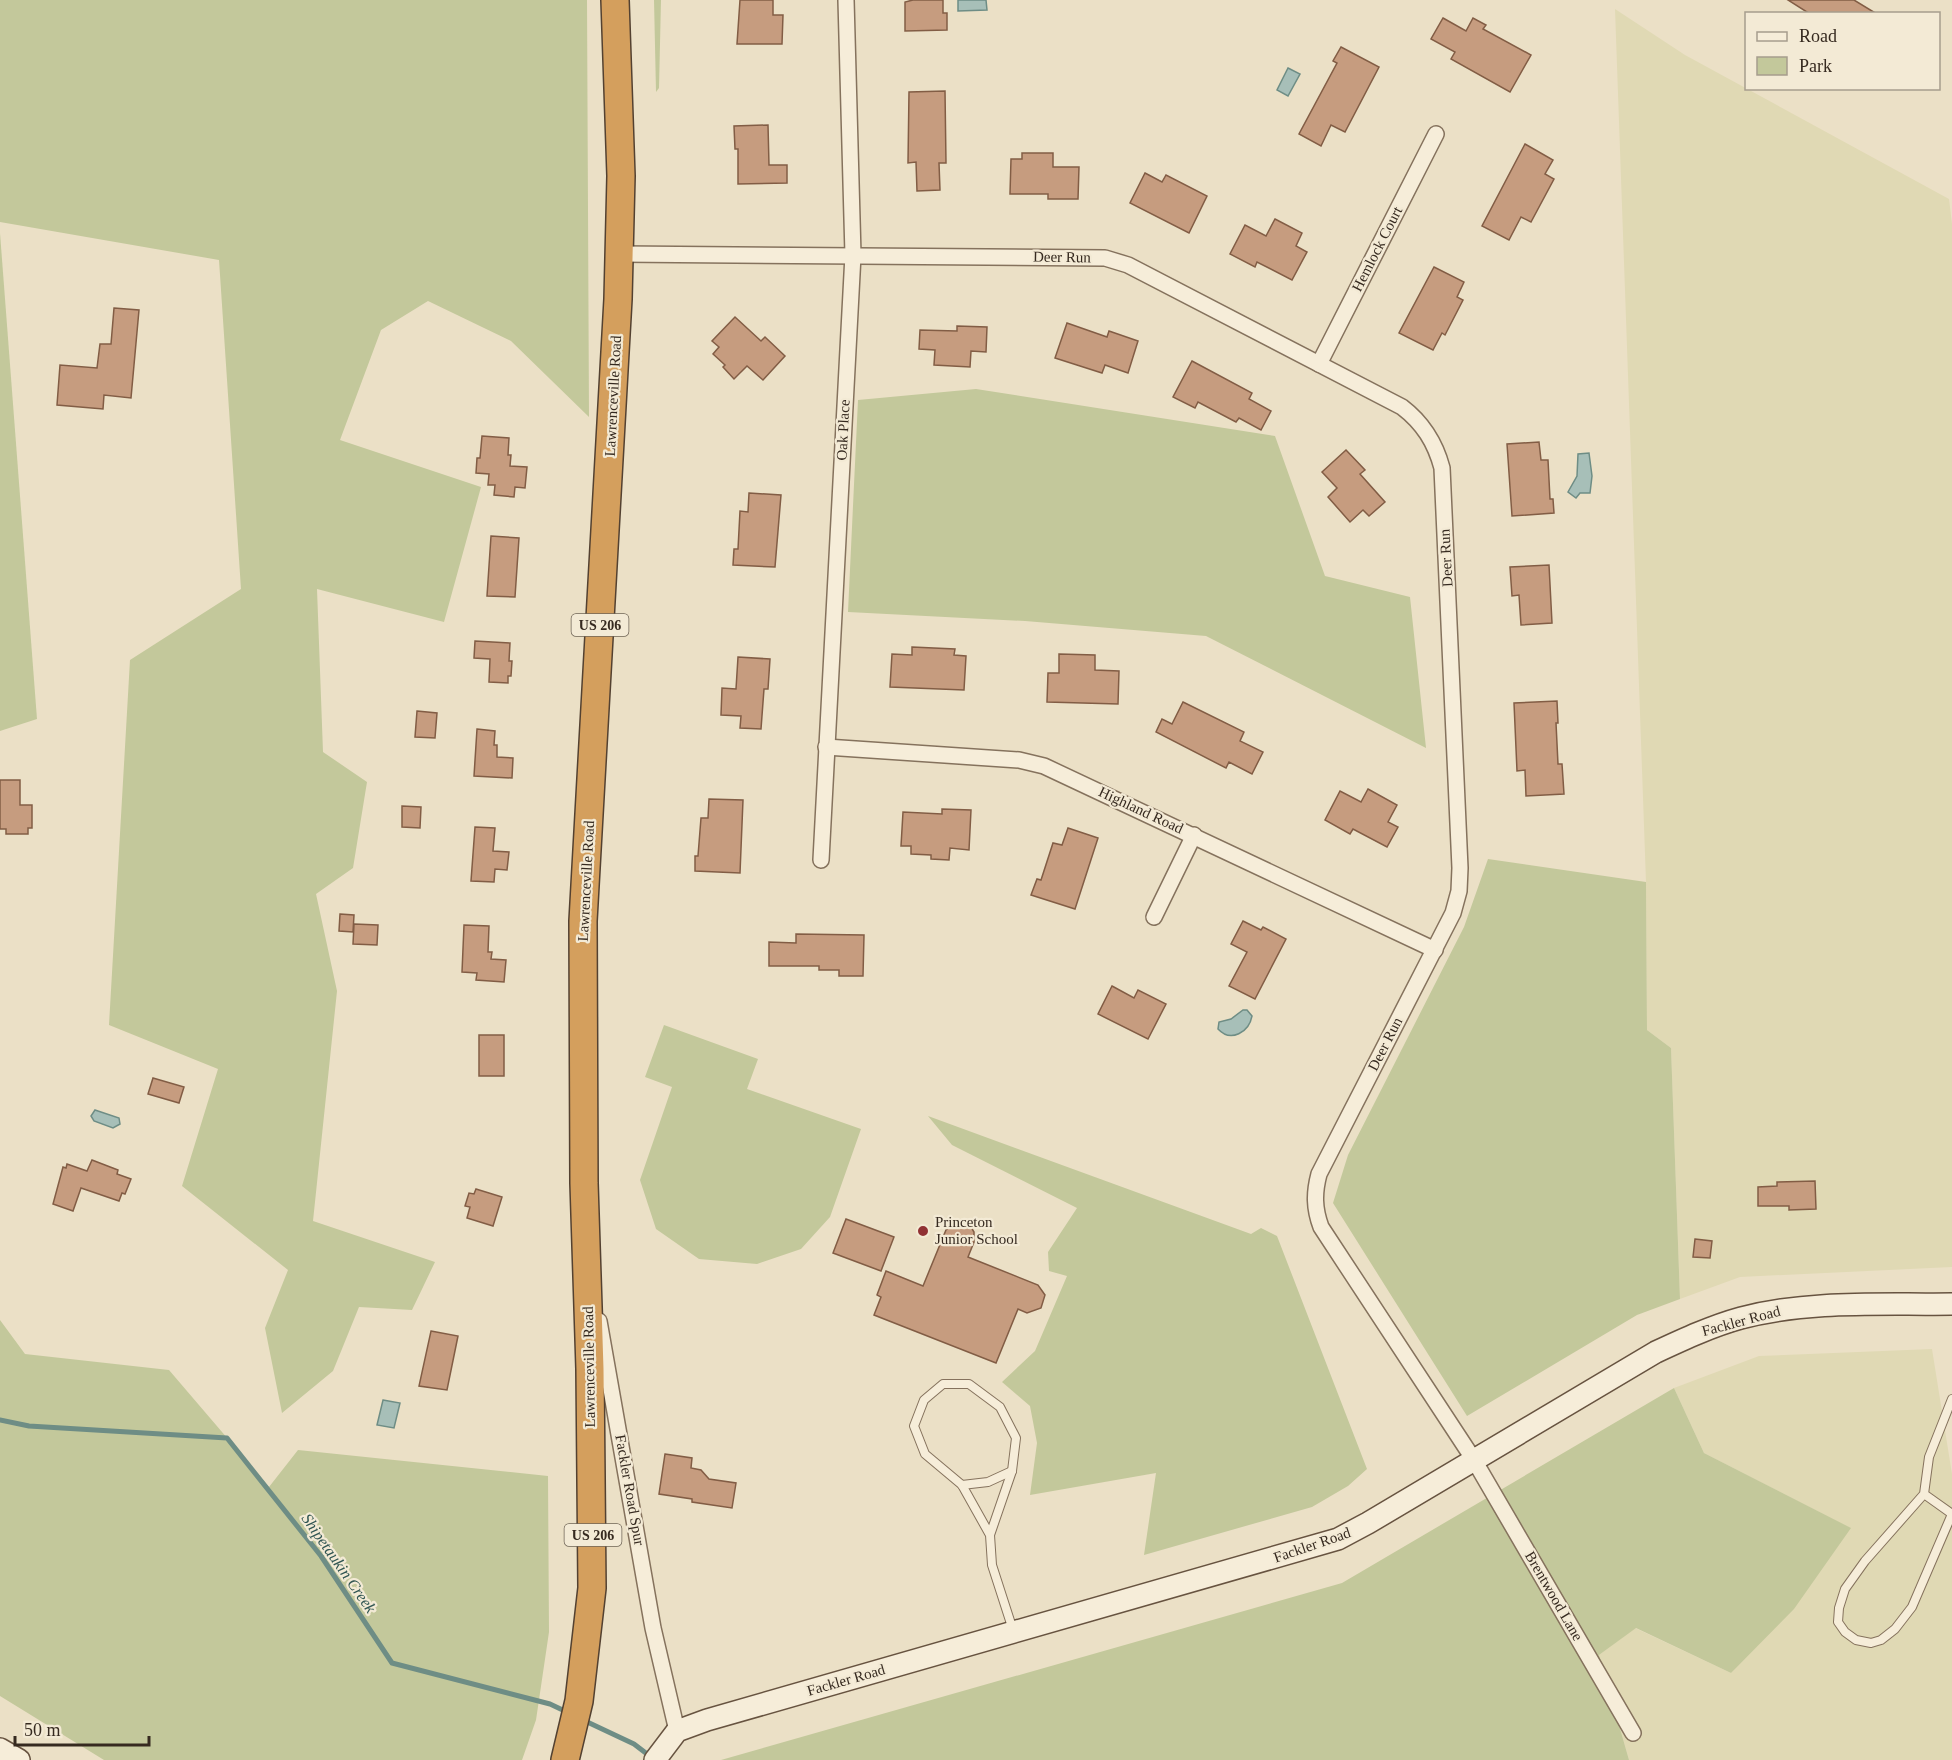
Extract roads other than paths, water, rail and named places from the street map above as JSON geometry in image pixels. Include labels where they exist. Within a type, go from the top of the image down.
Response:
[{"type":"highway","name":"Lawrenceville Road","points":[[567,1750],[579,1701],[592,1588],[583,921],[620,254],[621,176],[615,0]]},
{"type":"street","name":"Oak Place","points":[[821,860],[853,255],[846,0]]},
{"type":"street","name":"Hemlock Court","points":[[1319,364],[1436,134]]},
{"type":"street","name":"Deer Run","points":[[620,254],[1105,258],[1128,265],[1319,364],[1410,413],[1425,428],[1436,448],[1442,468],[1460,868],[1459,891],[1454,913],[1319,1174],[1315,1191],[1316,1212],[1321,1227],[1474,1460]]},
{"type":"street","name":"Highland Road","points":[[826,747],[1019,760],[1044,766],[1435,950]]},
{"type":"street","points":[[1154,917],[1194,836]]},
{"type":"street","name":"Fackler Road Spur","points":[[586,1249],[653,1628],[675,1734]]},
{"type":"street","name":"Fackler Road","points":[[675,1734],[707,1720],[1338,1539],[1656,1352],[1694,1334],[1741,1318],[1816,1305],[1952,1304]]},
{"type":"street","name":"Brentwood Lane","points":[[1474,1460],[1634,1733]]},
{"type":"street","points":[[655,1760],[675,1734]]},
{"type":"street","points":[[0,1749],[19,1760]]},
{"type":"lane","points":[[990,1535],[962,1485],[925,1454],[914,1426],[924,1400],[943,1384],[969,1384],[1000,1407],[1016,1438],[1012,1471],[990,1535],[992,1565],[1013,1632]]},
{"type":"lane","points":[[1924,1494],[1952,1513],[1912,1608],[1895,1629],[1881,1640],[1872,1643],[1856,1640],[1845,1632],[1838,1622],[1839,1608],[1845,1589],[1864,1561],[1924,1494],[1929,1457],[1952,1399]]},
{"type":"lane","points":[[962,1485],[988,1482],[1012,1471]]},
{"type":"water","points":[[958,0],[986,0],[987,10],[958,11]]},
{"type":"water","points":[[1288,68],[1300,74],[1288,96],[1277,90]]},
{"type":"water","points":[[1589,453],[1592,476],[1590,493],[1580,493],[1576,498],[1568,492],[1577,476],[1578,454]]},
{"type":"water","points":[[1243,1010],[1247,1010],[1252,1016],[1243,1031],[1239,1034],[1228,1035],[1218,1029],[1219,1022],[1231,1019]]},
{"type":"water","points":[[95,1110],[119,1118],[120,1124],[113,1128],[94,1121],[91,1116]]},
{"type":"water","points":[[383,1400],[400,1403],[394,1428],[377,1425]]},
{"type":"waterway","name":"Shipetaukin Creek","points":[[0,1420],[29,1426],[227,1438],[321,1556],[392,1663],[550,1704],[569,1713]]},
{"type":"waterway","name":"Shipetaukin Creek","points":[[583,1720],[634,1744],[651,1757]]},
{"type":"place","name":"Princeton Junior School","points":[[923,1231]]}]
